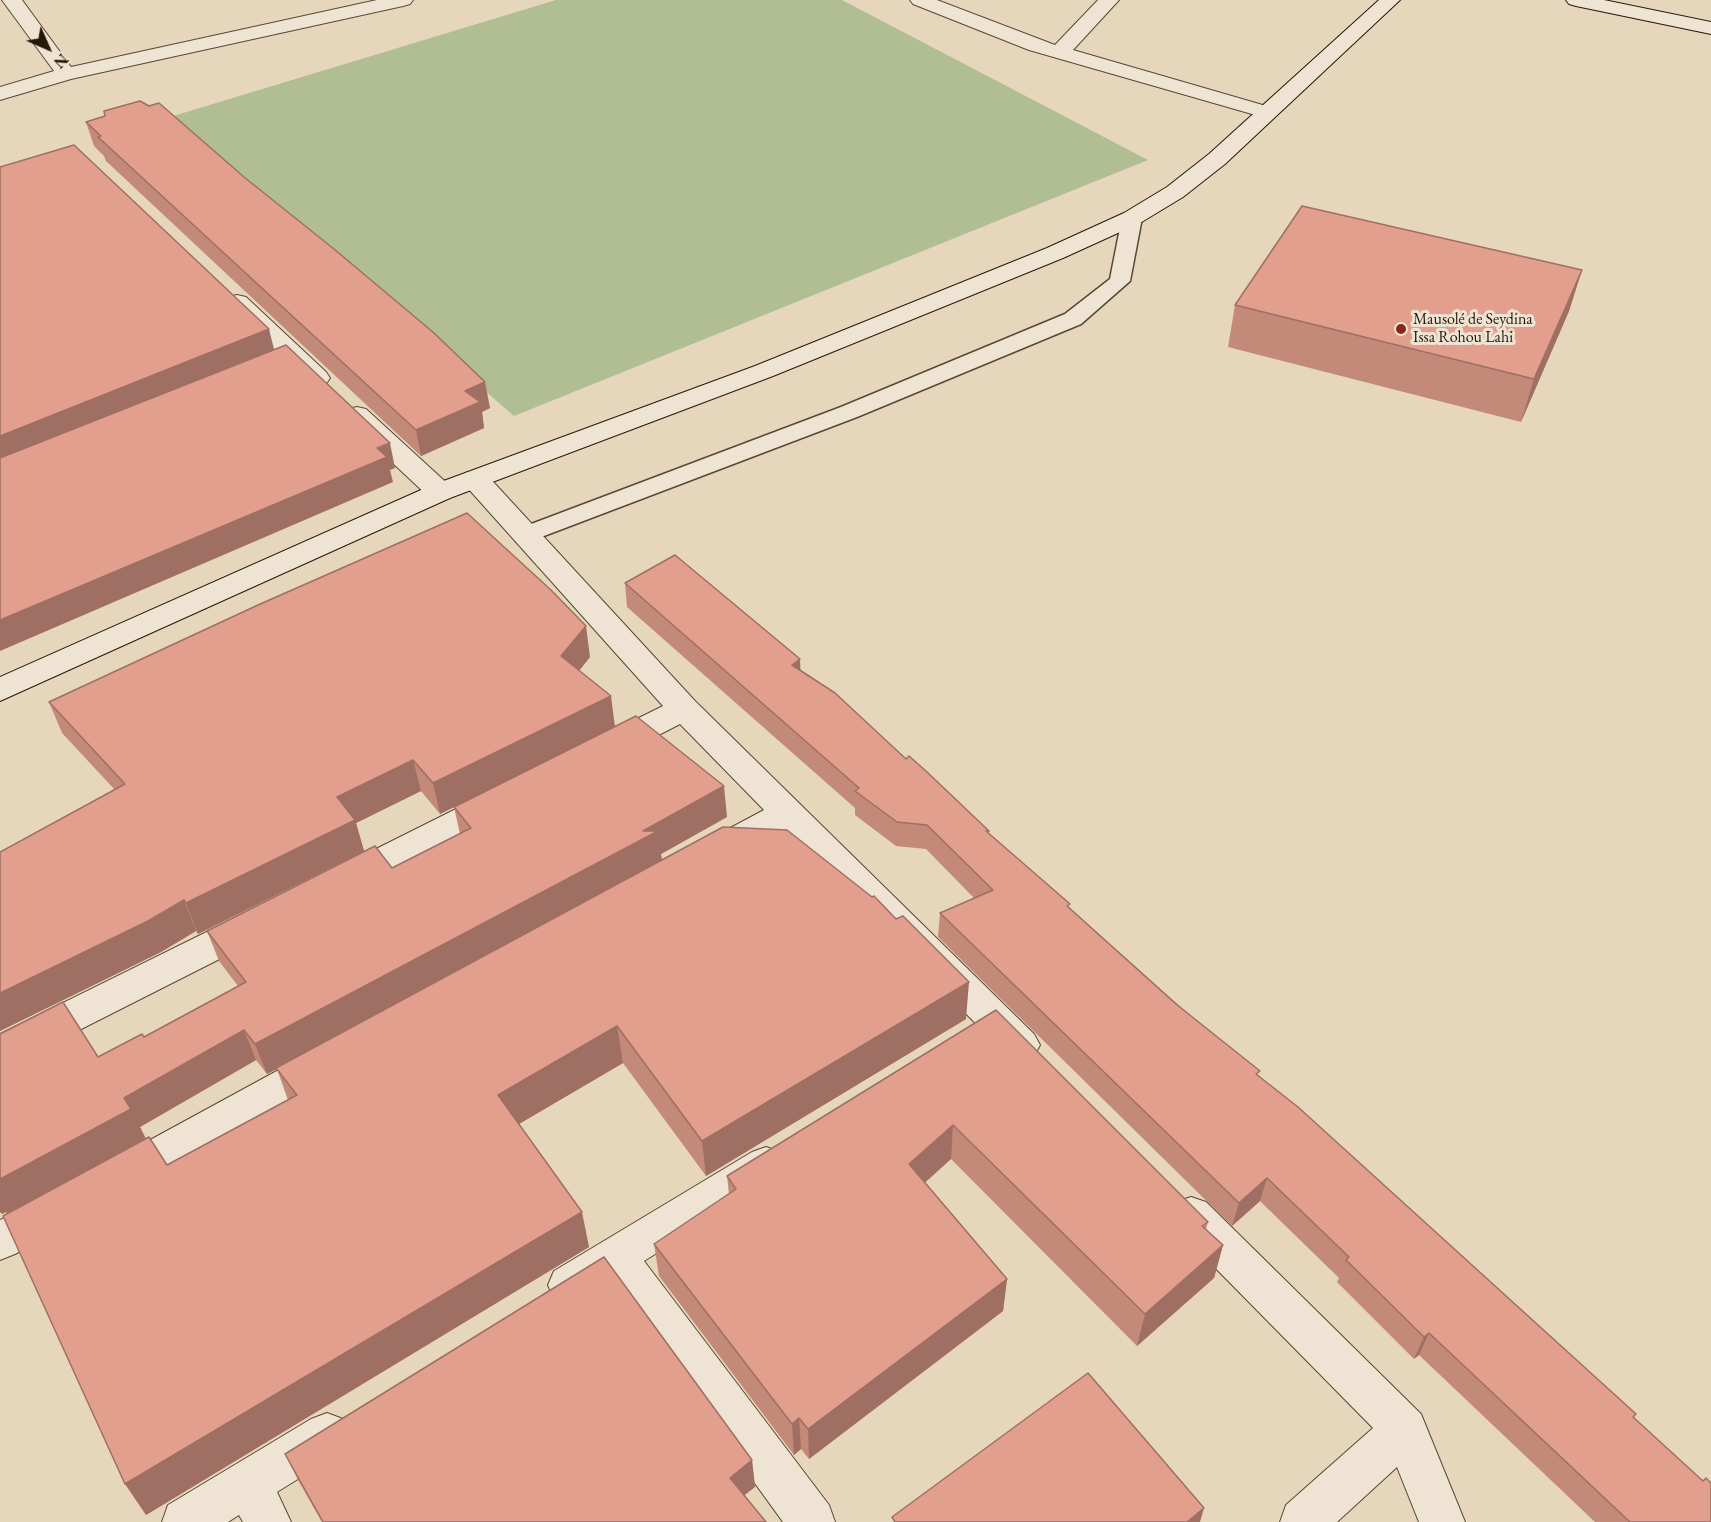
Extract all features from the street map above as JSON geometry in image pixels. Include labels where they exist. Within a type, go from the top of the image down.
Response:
[{"type":"street","points":[[12,0],[66,74]]},
{"type":"street","points":[[0,94],[66,74],[403,0]]},
{"type":"street","points":[[920,0],[1019,41],[1266,112]]},
{"type":"street","points":[[1060,52],[1108,0]]},
{"type":"street","points":[[0,690],[440,492],[764,371],[1055,253],[1132,218],[1175,192],[1217,159],[1390,0]]},
{"type":"street","points":[[1576,0],[1621,4],[1711,28]]},
{"type":"street","points":[[219,285],[284,361],[440,492]]},
{"type":"street","points":[[475,479],[684,709],[788,812],[982,1030],[1047,1071]]},
{"type":"street","points":[[578,763],[684,709]]},
{"type":"street","points":[[321,891],[524,789]]},
{"type":"street","points":[[693,863],[788,812]]},
{"type":"street","points":[[0,1052],[278,913]]},
{"type":"street","points":[[0,1241],[346,1052]]},
{"type":"street","points":[[534,1307],[796,1145]]},
{"type":"street","points":[[1164,1187],[1405,1429],[1442,1522]]},
{"type":"street","points":[[615,1256],[812,1522]]},
{"type":"street","points":[[184,1522],[258,1503],[360,1414]]},
{"type":"street","points":[[1303,1522],[1405,1429]]},
{"type":"lane","points":[[527,534],[849,412],[1073,319],[1120,281],[1132,218]]},
{"type":"green space","points":[[556,0],[842,0],[1148,160],[514,416],[170,117]]},
{"type":"building","points":[[140,101],[149,106],[159,103],[244,177],[434,333],[485,382],[465,391],[480,402],[416,430],[98,137],[101,136],[86,122],[105,116],[104,111]]},
{"type":"building","points":[[74,145],[269,329],[0,436],[0,167]]},
{"type":"building","name":"Mausolé de Seydina Issa Rohou Lahi","points":[[1302,206],[1582,270],[1534,379],[1235,305]]},
{"type":"building","points":[[286,345],[390,443],[377,448],[387,457],[0,620],[0,458]]},
{"type":"building","points":[[467,513],[551,590],[586,626],[561,656],[611,696],[433,783],[413,760],[337,797],[355,820],[186,903],[184,900],[148,921],[0,993],[0,852],[125,784],[49,702],[258,605]]},
{"type":"building","points":[[675,555],[800,659],[792,665],[835,693],[906,759],[909,756],[927,772],[989,831],[986,831],[1070,904],[1067,906],[1176,1004],[1260,1071],[1256,1074],[1298,1107],[1636,1414],[1633,1417],[1703,1481],[1706,1478],[1711,1483],[1711,1522],[1630,1522],[1429,1333],[1424,1337],[1346,1260],[1349,1257],[1267,1178],[1239,1203],[940,913],[993,890],[927,825],[897,822],[855,791],[859,788],[625,583]]},
{"type":"building","points":[[636,716],[724,786],[643,831],[658,831],[255,1044],[244,1030],[124,1098],[131,1109],[0,1179],[0,1034],[63,1002],[98,1057],[142,1034],[144,1037],[246,982],[207,931],[375,846],[392,868],[471,828],[454,807]]},
{"type":"building","points":[[723,827],[787,830],[872,897],[874,896],[896,919],[903,916],[969,982],[702,1141],[617,1026],[498,1095],[582,1212],[125,1484],[3,1216],[149,1137],[167,1165],[297,1095],[276,1068]]},
{"type":"building","points":[[996,1010],[1208,1222],[1202,1226],[1223,1245],[1145,1314],[953,1125],[909,1164],[1007,1279],[808,1429],[799,1418],[792,1424],[654,1244],[736,1189],[727,1176]]},
{"type":"building","points":[[604,1257],[752,1460],[730,1478],[766,1522],[323,1522],[285,1454]]},
{"type":"building","points":[[1088,1373],[1204,1508],[1187,1522],[895,1522],[892,1517]]},
{"type":"place","name":"Mausolé de Seydina Issa Rohou Lahi","points":[[1401,329]]}]
